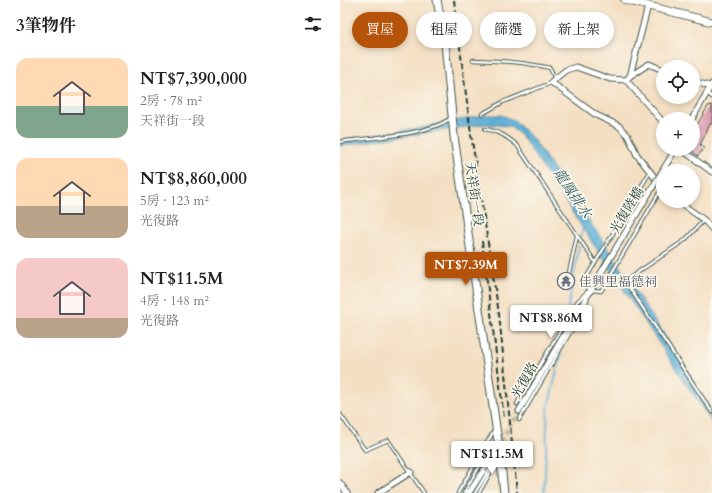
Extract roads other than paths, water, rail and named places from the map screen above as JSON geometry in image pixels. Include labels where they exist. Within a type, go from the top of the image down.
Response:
[{"type":"street","points":[[437,0],[445,43],[452,118]]},
{"type":"street","points":[[625,0],[712,22]]},
{"type":"street","points":[[630,76],[648,6]]},
{"type":"street","points":[[626,80],[649,64],[656,67]]},
{"type":"street","points":[[656,114],[626,80],[610,79],[576,67],[566,70],[551,82],[596,115],[619,126],[628,136],[637,155],[656,179]]},
{"type":"street","points":[[696,112],[711,86],[700,82]]},
{"type":"street","name":"天祥街一段","points":[[452,118],[497,430],[497,456],[504,493]]},
{"type":"street","name":"光復陸橋","points":[[598,278],[671,156]]},
{"type":"street","points":[[690,156],[712,172]]},
{"type":"street","points":[[688,208],[704,220],[712,229]]},
{"type":"street","name":"光復路","points":[[518,411],[589,290],[598,278]]},
{"type":"street","points":[[470,493],[497,456]]},
{"type":"street","points":[[378,493],[411,472]]},
{"type":"street","points":[[340,483],[347,493]]},
{"type":"lane","points":[[473,60],[513,61],[539,65],[550,68],[555,79]]},
{"type":"lane","points":[[482,114],[503,102],[551,82]]},
{"type":"lane","points":[[707,92],[712,97]]},
{"type":"lane","points":[[340,142],[424,130],[440,126],[452,118]]},
{"type":"lane","points":[[485,129],[494,130],[502,134],[517,146],[595,262]]},
{"type":"lane","points":[[519,420],[586,305],[589,290],[586,278],[651,172]]},
{"type":"lane","points":[[517,404],[577,302],[589,290],[601,291],[656,199]]},
{"type":"lane","points":[[704,220],[685,240],[625,281],[712,412]]},
{"type":"lane","points":[[568,277],[578,236]]},
{"type":"lane","points":[[340,414],[365,450],[388,440],[424,493]]},
{"type":"lane","points":[[458,493],[497,430]]},
{"type":"lane","points":[[464,493],[492,445]]},
{"type":"lane","points":[[475,493],[497,456]]},
{"type":"lane","points":[[479,493],[497,456]]},
{"type":"water","points":[[485,115],[501,115],[514,120],[533,139],[605,244],[696,384],[696,387],[712,411],[712,423],[521,135],[509,126],[485,124],[340,146],[340,140],[419,128]]},
{"type":"waterway","name":"龍鳳排水","points":[[581,237],[583,227]]},
{"type":"waterway","points":[[567,314],[579,246]]},
{"type":"waterway","points":[[544,493],[548,408],[561,353]]},
{"type":"tunnel","points":[[494,454],[519,411]]},
{"type":"railway","points":[[454,0],[471,134],[499,314],[517,493]]},
{"type":"railway","points":[[482,241],[504,418]]},
{"type":"place","name":"佳興里福德祠","points":[[566,281]]}]
